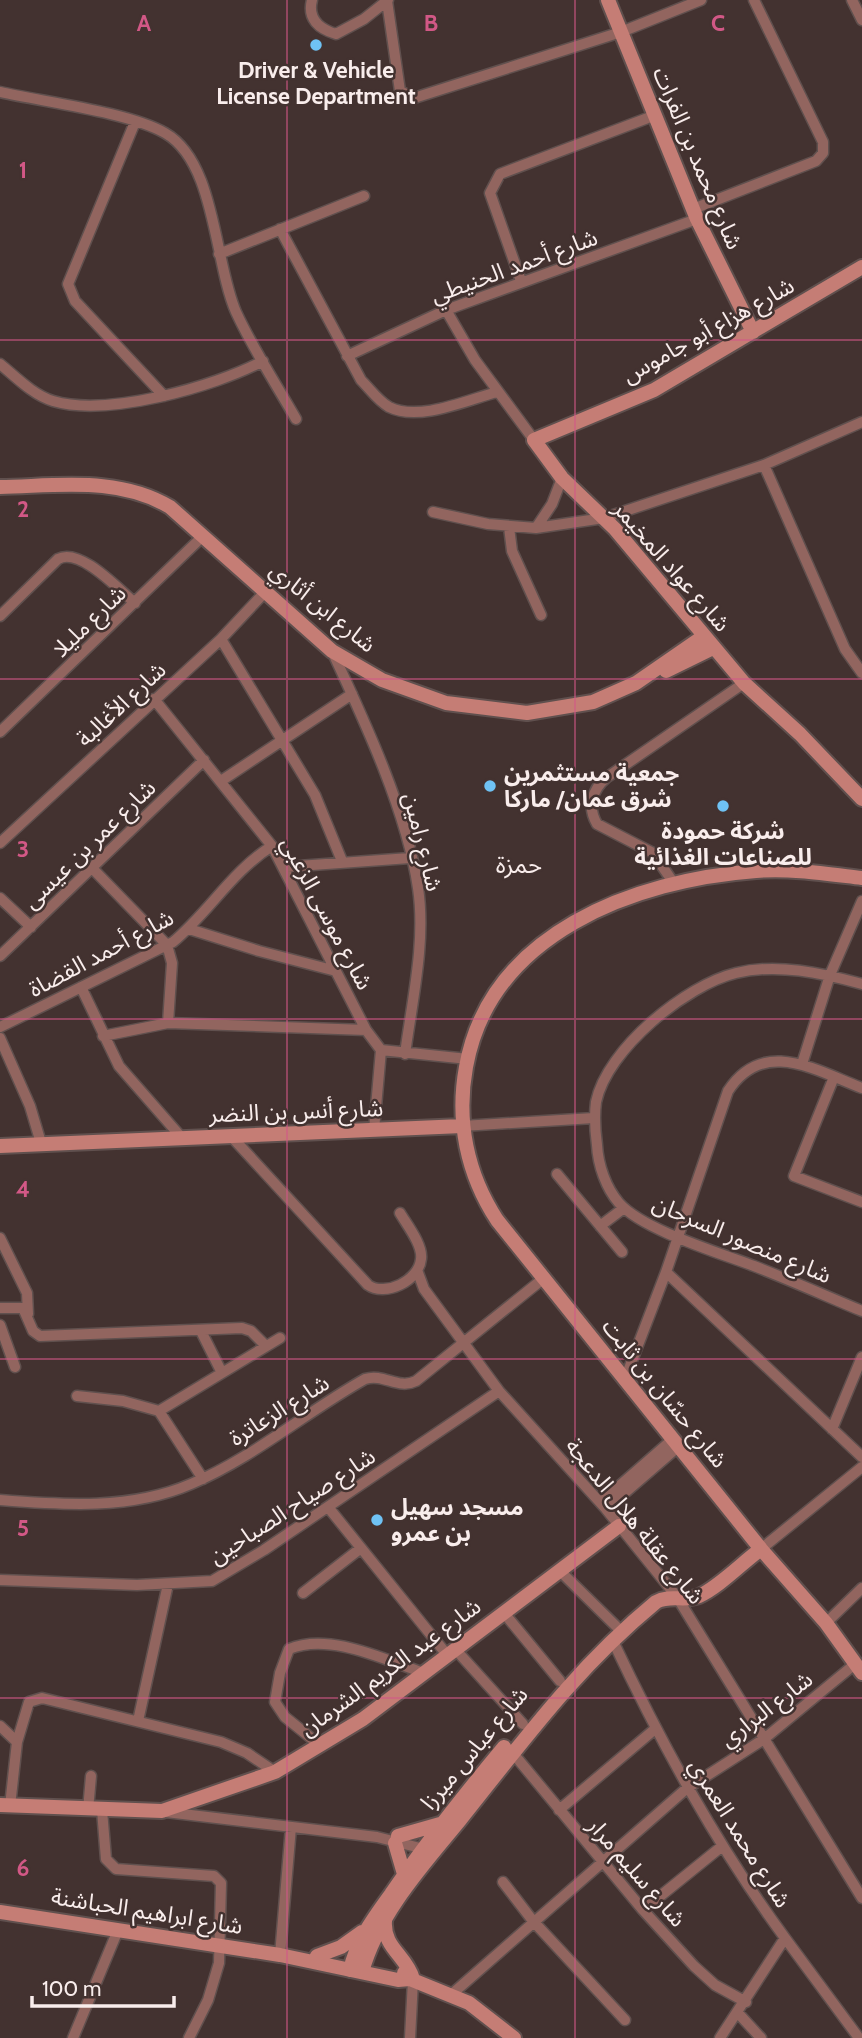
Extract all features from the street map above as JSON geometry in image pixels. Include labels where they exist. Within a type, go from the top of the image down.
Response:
[{"type":"street","points":[[312,0],[314,22],[322,30],[336,34],[364,19],[388,1],[400,91],[414,98],[430,96],[621,32],[701,0]]},
{"type":"street","name":"شارع محمد بن الفرات","points":[[608,0],[695,214],[753,332]]},
{"type":"street","name":"شارع أحمد الحنيطي","points":[[347,356],[446,310],[695,214],[816,161],[823,153],[823,142],[754,0]]},
{"type":"street","points":[[852,0],[862,20]]},
{"type":"street","points":[[1,94],[135,122],[165,133],[182,146],[193,162],[233,304],[296,419]]},
{"type":"street","points":[[521,281],[490,193],[500,174],[653,116]]},
{"type":"street","points":[[135,122],[69,275],[68,284],[75,301],[164,396]]},
{"type":"street","points":[[219,254],[364,196]]},
{"type":"street","points":[[280,229],[347,356],[361,380],[379,400],[403,411],[437,408],[497,392]]},
{"type":"street","name":"شارع هزاع أبو جاموس","points":[[534,440],[654,390],[862,267]]},
{"type":"street","name":"شارع عواد المخيمر","points":[[446,310],[497,392],[562,478],[604,519],[744,683],[800,734],[862,799]]},
{"type":"street","points":[[0,364],[40,395],[61,403],[84,405],[164,396],[218,381],[263,361]]},
{"type":"street","points":[[433,512],[509,527],[536,528],[604,519],[764,464],[862,422]]},
{"type":"street","points":[[764,464],[845,649],[862,673]]},
{"type":"street","points":[[536,528],[552,504],[562,478]]},
{"type":"street","name":"شارع ابن أثاري","points":[[0,487],[107,485],[129,488],[170,507],[332,651],[362,670],[397,686],[446,703],[509,713],[562,709],[593,702],[691,661],[713,648]]},
{"type":"street","points":[[509,527],[512,551],[541,615]]},
{"type":"street","name":"شارع مليلا","points":[[1,730],[203,536]]},
{"type":"street","points":[[2,609],[58,559],[69,555],[82,560],[135,603]]},
{"type":"street","name":"شارع الأغالبة","points":[[1,841],[221,639],[266,591]]},
{"type":"street","name":"شارع ابن أثاري","points":[[636,683],[704,636]]},
{"type":"street","points":[[221,639],[326,817],[342,861]]},
{"type":"street","name":"شارع رامين","points":[[332,651],[395,803],[419,890],[419,917],[405,1054]]},
{"type":"street","points":[[673,883],[653,853],[597,824],[592,809],[595,790],[606,778],[744,683]]},
{"type":"street","points":[[221,781],[352,694]]},
{"type":"street","name":"شارع موسى الزعبي","points":[[155,699],[272,846],[366,1030],[381,1050]]},
{"type":"street","name":"شارع عمر بن عيسى","points":[[0,957],[204,760]]},
{"type":"street","name":"شارع أحمد القضاة","points":[[0,1027],[167,945],[189,929],[239,872],[272,846]]},
{"type":"street","points":[[284,867],[410,858]]},
{"type":"street","points":[[92,868],[167,945],[172,963],[168,1023]]},
{"type":"street","name":"شارع حسّان بن ثابت","points":[[859,1668],[826,1623],[761,1549],[488,1206],[473,1174],[462,1126],[468,1059],[482,1015],[493,995],[524,958],[572,924],[605,906],[673,883],[765,871],[861,876]]},
{"type":"street","points":[[0,898],[31,927]]},
{"type":"street","points":[[802,1064],[830,975],[862,901]]},
{"type":"street","points":[[189,929],[336,971]]},
{"type":"street","name":"شارع منصور السرحان","points":[[862,984],[830,975],[776,968],[750,970],[720,979],[679,1002],[632,1042],[614,1063],[600,1091],[594,1118],[602,1173],[624,1208],[678,1237],[862,1311]]},
{"type":"street","points":[[81,987],[103,1036],[130,1082],[182,1138]]},
{"type":"street","points":[[103,1036],[168,1023],[366,1030]]},
{"type":"street","points":[[0,1038],[30,1106],[41,1143]]},
{"type":"street","points":[[374,1130],[381,1050],[468,1059]]},
{"type":"street","points":[[625,1379],[666,1272],[719,1115],[735,1080],[764,1061],[802,1064],[862,1088]]},
{"type":"street","points":[[834,1077],[794,1176],[862,1202]]},
{"type":"street","name":"شارع أنس بن النضر","points":[[0,1146],[594,1118]]},
{"type":"street","points":[[231,1136],[368,1284],[377,1290],[387,1291],[416,1270]]},
{"type":"street","points":[[557,1174],[622,1252]]},
{"type":"street","points":[[600,1227],[624,1208]]},
{"type":"street","name":"شارع عقلة هلال الدعجة","points":[[400,1213],[421,1256],[416,1270],[424,1289],[499,1391],[604,1506],[673,1593],[862,1898]]},
{"type":"street","points":[[0,1238],[27,1293],[28,1314],[33,1331],[48,1338],[247,1329],[266,1346]]},
{"type":"street","points":[[666,1272],[862,1457]]},
{"type":"street","name":"شارع الزعاترة","points":[[0,1500],[46,1504],[111,1503],[182,1488],[203,1479],[365,1380],[373,1377],[398,1385],[412,1384],[544,1278]]},
{"type":"street","points":[[403,1281],[424,1289]]},
{"type":"street","points":[[0,1308],[18,1306],[28,1314]]},
{"type":"street","points":[[0,1325],[15,1367]]},
{"type":"street","points":[[201,1331],[222,1373]]},
{"type":"street","points":[[159,1411],[280,1338]]},
{"type":"street","points":[[832,1429],[862,1357]]},
{"type":"street","name":"شارع صياح الصباحين","points":[[0,1580],[168,1584],[212,1581],[328,1507],[499,1391]]},
{"type":"street","points":[[78,1396],[123,1401],[159,1411],[203,1479]]},
{"type":"street","points":[[604,1506],[676,1442]]},
{"type":"street","points":[[673,1593],[708,1589],[862,1467]]},
{"type":"street","points":[[328,1507],[452,1653],[523,1724]]},
{"type":"street","name":"شارع عبد الكريم الشرمان","points":[[5,1806],[162,1811],[275,1772],[321,1746],[452,1653],[619,1526]]},
{"type":"street","points":[[303,1593],[361,1548]]},
{"type":"street","points":[[559,1571],[616,1631]]},
{"type":"street","points":[[138,1721],[168,1584]]},
{"type":"street","points":[[826,1623],[862,1588]]},
{"type":"street","name":"شارع عباس ميرزا","points":[[357,1966],[441,1823],[523,1724],[616,1631],[673,1593]]},
{"type":"street","points":[[504,1613],[563,1684]]},
{"type":"street","name":"شارع محمد العمري","points":[[616,1631],[654,1729],[686,1789],[721,1847],[785,1938],[746,2002],[720,2038]]},
{"type":"street","points":[[321,1746],[285,1717],[275,1702],[280,1673],[289,1649],[314,1644],[345,1648],[424,1673]]},
{"type":"street","name":"شارع البراري","points":[[452,1994],[686,1789],[764,1739],[859,1668]]},
{"type":"street","name":"شارع عباس ميرزا","points":[[357,1966],[368,1925],[404,1874],[512,1752],[563,1684]]},
{"type":"street","points":[[5,1806],[16,1742],[26,1707],[35,1698],[138,1721],[234,1747],[275,1772]]},
{"type":"street","points":[[0,1726],[16,1742]]},
{"type":"street","points":[[559,1810],[654,1729]]},
{"type":"street","name":"شارع سليم مرار","points":[[512,1752],[643,1910],[707,1979],[746,2002]]},
{"type":"street","points":[[92,1776],[95,1810],[106,1859],[116,1869],[209,1875],[218,1878],[223,1888],[222,1946],[215,1982],[189,2038]]},
{"type":"street","points":[[162,1811],[396,1839],[428,1848]]},
{"type":"street","points":[[396,1839],[441,1823]]},
{"type":"street","points":[[283,1956],[291,1828]]},
{"type":"street","points":[[396,1839],[404,1874]]},
{"type":"street","points":[[643,1910],[721,1847]]},
{"type":"street","points":[[503,1882],[533,1921],[625,2020]]},
{"type":"street","name":"شارع ابراهيم الحباشنة","points":[[0,1912],[283,1956],[401,1971],[412,1979],[452,1994],[488,2015],[514,2038]]},
{"type":"street","points":[[385,1921],[385,1937],[407,1965],[412,1979],[410,2038]]},
{"type":"street","points":[[317,1956],[348,1942],[368,1925]]},
{"type":"street","points":[[73,2038],[118,1930]]},
{"type":"street","points":[[785,1938],[859,2038]]},
{"type":"street","name":"شارع ابراهيم الحباشنة","points":[[283,1956],[317,1956],[357,1966]]},
{"type":"street","points":[[738,2014],[761,2038]]},
{"type":"place","name":"Driver & Vehicle License Department","points":[[316,45]]},
{"type":"place","name":"جمعية مستثمرين شرق عمان/ ماركا","points":[[490,786]]},
{"type":"place","name":"شركة حمودة للصناعات الغذائية","points":[[723,806]]},
{"type":"place","name":"مسجد سهيل بن عمرو","points":[[377,1520]]},
{"type":"district","name":"حمزة","points":[[519,865]]}]
